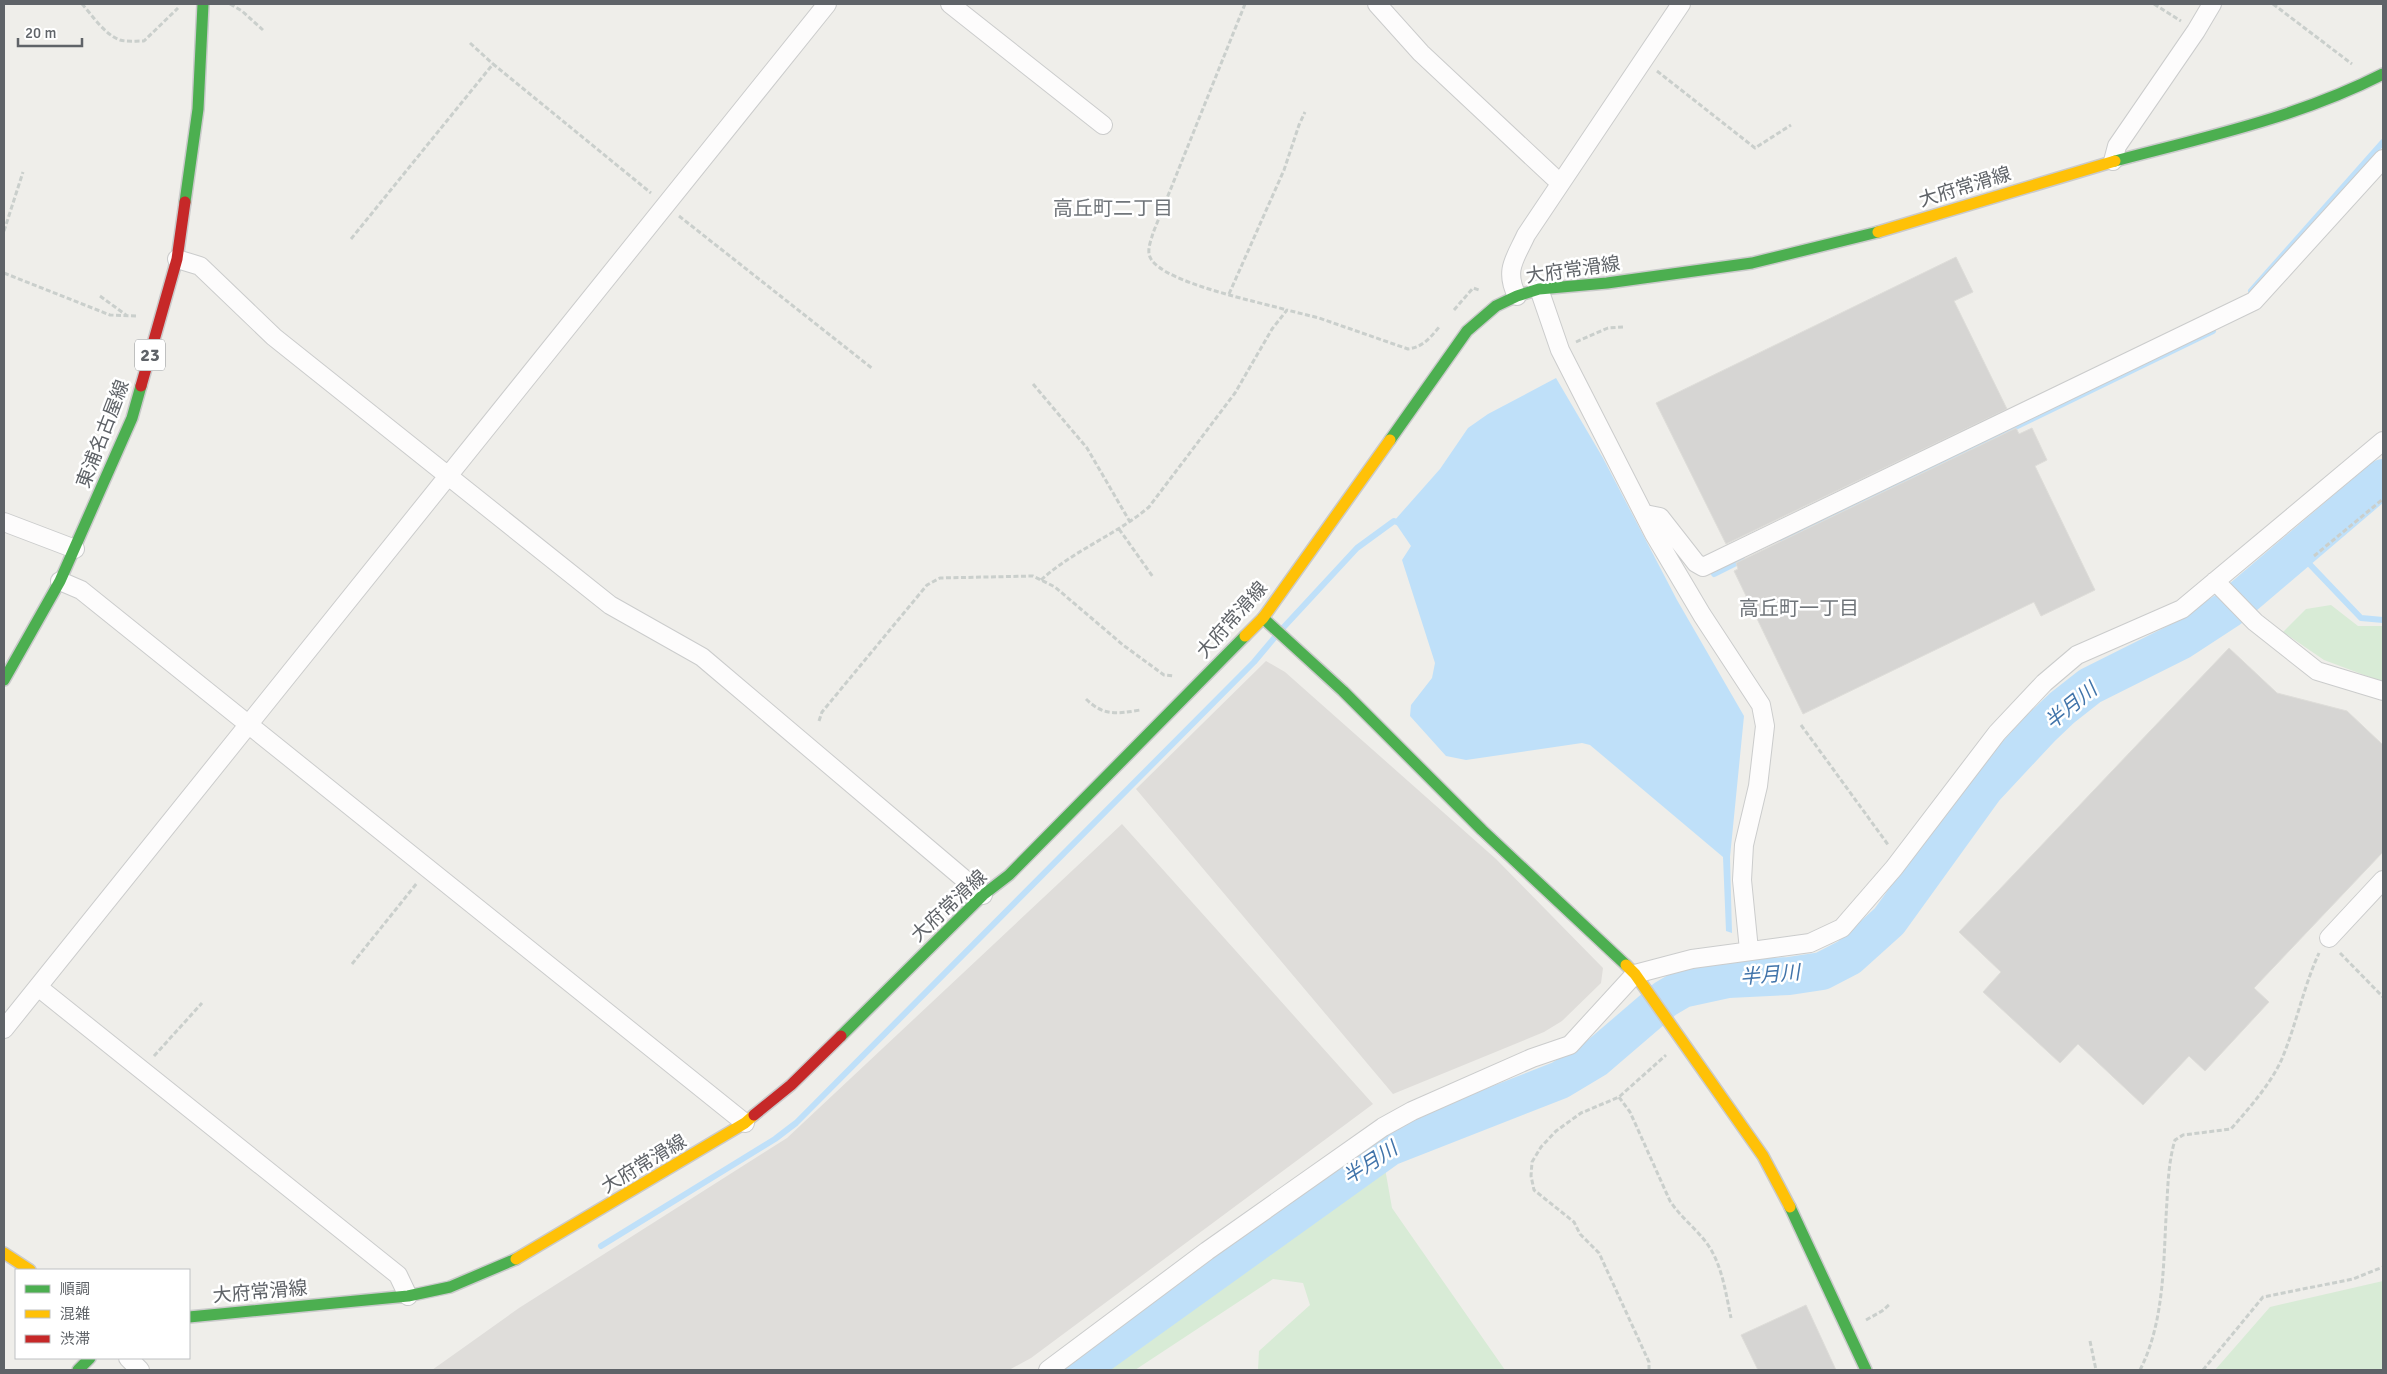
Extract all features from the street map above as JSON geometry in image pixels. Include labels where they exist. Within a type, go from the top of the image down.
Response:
[{"type":"main road","name":"東浦名古屋線","points":[[4,680],[60,581],[132,418],[177,259],[198,109],[202,4]]},
{"type":"main road","name":"大府常滑線","points":[[190,1316],[408,1296],[450,1287],[522,1257],[745,1123],[791,1085],[983,895],[1009,875],[1263,618],[1467,331],[1510,298],[1539,289],[1607,283],[1761,261],[1855,239],[2113,161],[2259,124],[2350,91],[2383,74]]},
{"type":"main road","points":[[1263,618],[1342,691],[1482,830],[1635,974],[1763,1156],[1788,1203],[1866,1370]]},
{"type":"main road","points":[[4,1253],[28,1269]]},
{"type":"main road","points":[[78,1370],[89,1359]]},
{"type":"street","points":[[4,1029],[827,4]]},
{"type":"street","points":[[950,4],[1103,125]]},
{"type":"street","points":[[1377,4],[1421,53],[1560,183]]},
{"type":"street","points":[[1510,298],[1510,268],[1526,235],[1681,4]]},
{"type":"street","points":[[2113,161],[2117,146],[2196,31],[2212,4]]},
{"type":"street","points":[[1645,514],[1660,517],[1696,563],[1703,567],[2254,301],[2383,160]]},
{"type":"street","points":[[177,259],[200,266],[274,337],[610,605],[702,657],[983,895]]},
{"type":"street","points":[[1539,289],[1560,350],[1645,514],[1702,615],[1761,705],[1765,726],[1760,776],[1744,845],[1742,880],[1749,950]]},
{"type":"street","points":[[1048,1370],[1208,1251],[1383,1127],[1412,1110],[1532,1058],[1570,1045],[1635,974],[1692,959],[1810,943],[1842,928],[1902,858],[1997,734],[2044,683],[2077,655],[2182,609],[2383,441]]},
{"type":"street","points":[[4,522],[75,549]]},
{"type":"street","points":[[60,581],[81,590],[745,1123]]},
{"type":"street","points":[[2215,581],[2255,622],[2317,671],[2383,691]]},
{"type":"street","points":[[2327,940],[2380,891]]},
{"type":"street","points":[[38,986],[398,1275],[408,1296]]},
{"type":"street","points":[[129,1359],[140,1370]]},
{"type":"path","points":[[82,4],[112,36],[120,40],[131,41],[144,41],[182,4]]},
{"type":"path","points":[[230,4],[242,11],[263,30]]},
{"type":"path","points":[[1245,4],[1149,246],[1149,257],[1154,264],[1174,276],[1229,294],[1319,318],[1408,349],[1418,348],[1441,325]]},
{"type":"path","points":[[2154,4],[2196,31]]},
{"type":"path","points":[[2273,4],[2365,74],[2369,81]]},
{"type":"path","points":[[470,43],[666,206],[873,369]]},
{"type":"path","points":[[1642,60],[1755,148],[1791,125]]},
{"type":"path","points":[[351,239],[493,64]]},
{"type":"path","points":[[1229,294],[1284,170],[1298,125],[1305,112]]},
{"type":"path","points":[[4,231],[23,172]]},
{"type":"path","points":[[4,273],[110,315],[138,316],[159,323]]},
{"type":"path","points":[[1447,318],[1472,288],[1510,298]]},
{"type":"path","points":[[100,296],[126,315]]},
{"type":"path","points":[[1041,580],[1054,568],[1119,529],[1150,507],[1224,407],[1278,321],[1287,310]]},
{"type":"path","points":[[1560,350],[1608,328],[1623,327]]},
{"type":"path","points":[[1033,384],[1087,448],[1130,522]]},
{"type":"path","points":[[2314,556],[2383,499]]},
{"type":"path","points":[[1119,529],[1153,577]]},
{"type":"path","points":[[820,722],[822,712],[928,585],[940,578],[1033,576],[1055,587],[1123,645],[1164,675],[1173,677],[1181,673]]},
{"type":"path","points":[[1086,699],[1096,710],[1105,712],[1119,713],[1159,708],[1166,715]]},
{"type":"path","points":[[1801,725],[1865,814],[1888,844],[1902,858]]},
{"type":"path","points":[[352,964],[428,869]]},
{"type":"path","points":[[2140,1370],[2153,1338],[2160,1305],[2170,1168],[2175,1140],[2183,1135],[2232,1129],[2255,1101],[2281,1060],[2307,978],[2327,940],[2383,997]]},
{"type":"path","points":[[142,1069],[202,1003]]},
{"type":"path","points":[[1650,1370],[1649,1362],[1599,1253],[1580,1234],[1574,1222],[1534,1190],[1531,1176],[1532,1162],[1541,1147],[1556,1131],[1581,1114],[1619,1097],[1683,1040]]},
{"type":"path","points":[[1619,1097],[1630,1112],[1670,1201],[1678,1214],[1709,1246],[1720,1270],[1732,1318]]},
{"type":"path","points":[[2203,1370],[2263,1297],[2353,1279],[2383,1267]]},
{"type":"path","points":[[2090,1341],[2096,1370]]},
{"type":"shaded area","points":[[1266,661],[1285,672],[1496,859],[1603,968],[1601,983],[1562,1021],[1544,1032],[1393,1094],[1136,789]]},
{"type":"shaded area","points":[[1122,824],[1373,1104],[1031,1358],[1009,1370],[432,1370],[519,1308],[787,1138]]},
{"type":"green space","points":[[2331,605],[2358,626],[2383,626],[2383,682],[2324,660],[2283,632],[2306,609]]},
{"type":"green space","points":[[1383,1157],[1392,1208],[1505,1370],[1258,1370],[1259,1351],[1310,1305],[1303,1283],[1273,1279],[1135,1370],[1097,1370]]},
{"type":"green space","points":[[2383,1281],[2383,1370],[2215,1370],[2270,1307]]},
{"type":"water","points":[[1556,378],[1603,458],[1677,600],[1744,716],[1730,857],[1732,933],[1726,931],[1723,857],[1590,745],[1582,743],[1466,760],[1446,756],[1410,716],[1411,705],[1432,678],[1435,663],[1402,560],[1411,546],[1394,521],[1440,469],[1468,428],[1488,414]]},
{"type":"building","points":[[1956,257],[1973,292],[1954,301],[2007,409],[1726,544],[1656,403]]},
{"type":"building","points":[[2016,428],[2019,434],[2032,428],[2047,460],[2035,466],[2095,590],[2041,616],[2034,602],[1803,714],[1734,571],[1738,569],[1736,563]]},
{"type":"building","points":[[2229,648],[2277,693],[2347,711],[2383,745],[2383,852],[2254,988],[2269,1002],[2205,1071],[2189,1056],[2143,1105],[2078,1044],[2060,1063],[1983,992],[2001,972],[1959,932]]},
{"type":"building","points":[[1806,1305],[1836,1370],[1758,1370],[1741,1335]]},
{"type":"waterway","points":[[2251,291],[2383,142]]},
{"type":"waterway","points":[[1783,540],[2213,331]]},
{"type":"waterway","name":"半月川","points":[[1078,1370],[1389,1147],[1560,1080],[1595,1059],[1665,999],[1682,989],[1728,979],[1789,976],[1822,971],[1849,957],[1889,921],[1985,788],[2062,708],[2090,686],[2180,641],[2229,609],[2383,478]]},
{"type":"waterway","points":[[1282,629],[1357,548],[1394,521],[1402,524]]},
{"type":"waterway","points":[[2297,551],[2361,618],[2383,620]]},
{"type":"waterway","points":[[1714,574],[1742,560]]},
{"type":"waterway","points":[[601,1246],[775,1139],[796,1123],[1254,662],[1275,637]]},
{"type":"traffic: fast","points":[[185,202],[198,109],[203,4]]},
{"type":"traffic: fast","points":[[2115,161],[2252,125],[2318,102],[2383,74]]},
{"type":"traffic: fast","points":[[1390,440],[1467,331],[1496,306],[1517,296],[1539,289],[1607,283],[1752,263],[1878,232]]},
{"type":"traffic: fast","points":[[4,680],[60,581],[132,418],[141,386]]},
{"type":"traffic: fast","points":[[1263,618],[1343,691],[1482,830],[1626,965]]},
{"type":"traffic: fast","points":[[841,1036],[983,895],[1009,875],[1245,636]]},
{"type":"traffic: fast","points":[[1790,1207],[1866,1370]]},
{"type":"traffic: fast","points":[[190,1317],[408,1296],[450,1287],[516,1259]]},
{"type":"traffic: fast","points":[[78,1370],[89,1359]]},
{"type":"traffic: slow","points":[[1878,232],[2115,161]]},
{"type":"traffic: slow","points":[[1245,636],[1263,618],[1390,440]]},
{"type":"traffic: slow","points":[[1626,965],[1635,974],[1763,1156],[1790,1207]]},
{"type":"traffic: slow","points":[[516,1259],[745,1123],[754,1115]]},
{"type":"traffic: slow","points":[[4,1253],[28,1269]]},
{"type":"traffic: jam","points":[[141,386],[177,259],[185,202]]},
{"type":"traffic: jam","points":[[754,1115],[791,1085],[841,1036]]},
{"type":"district","name":"高丘町二丁目","points":[[1113,208]]},
{"type":"district","name":"高丘町一丁目","points":[[1799,608]]}]
